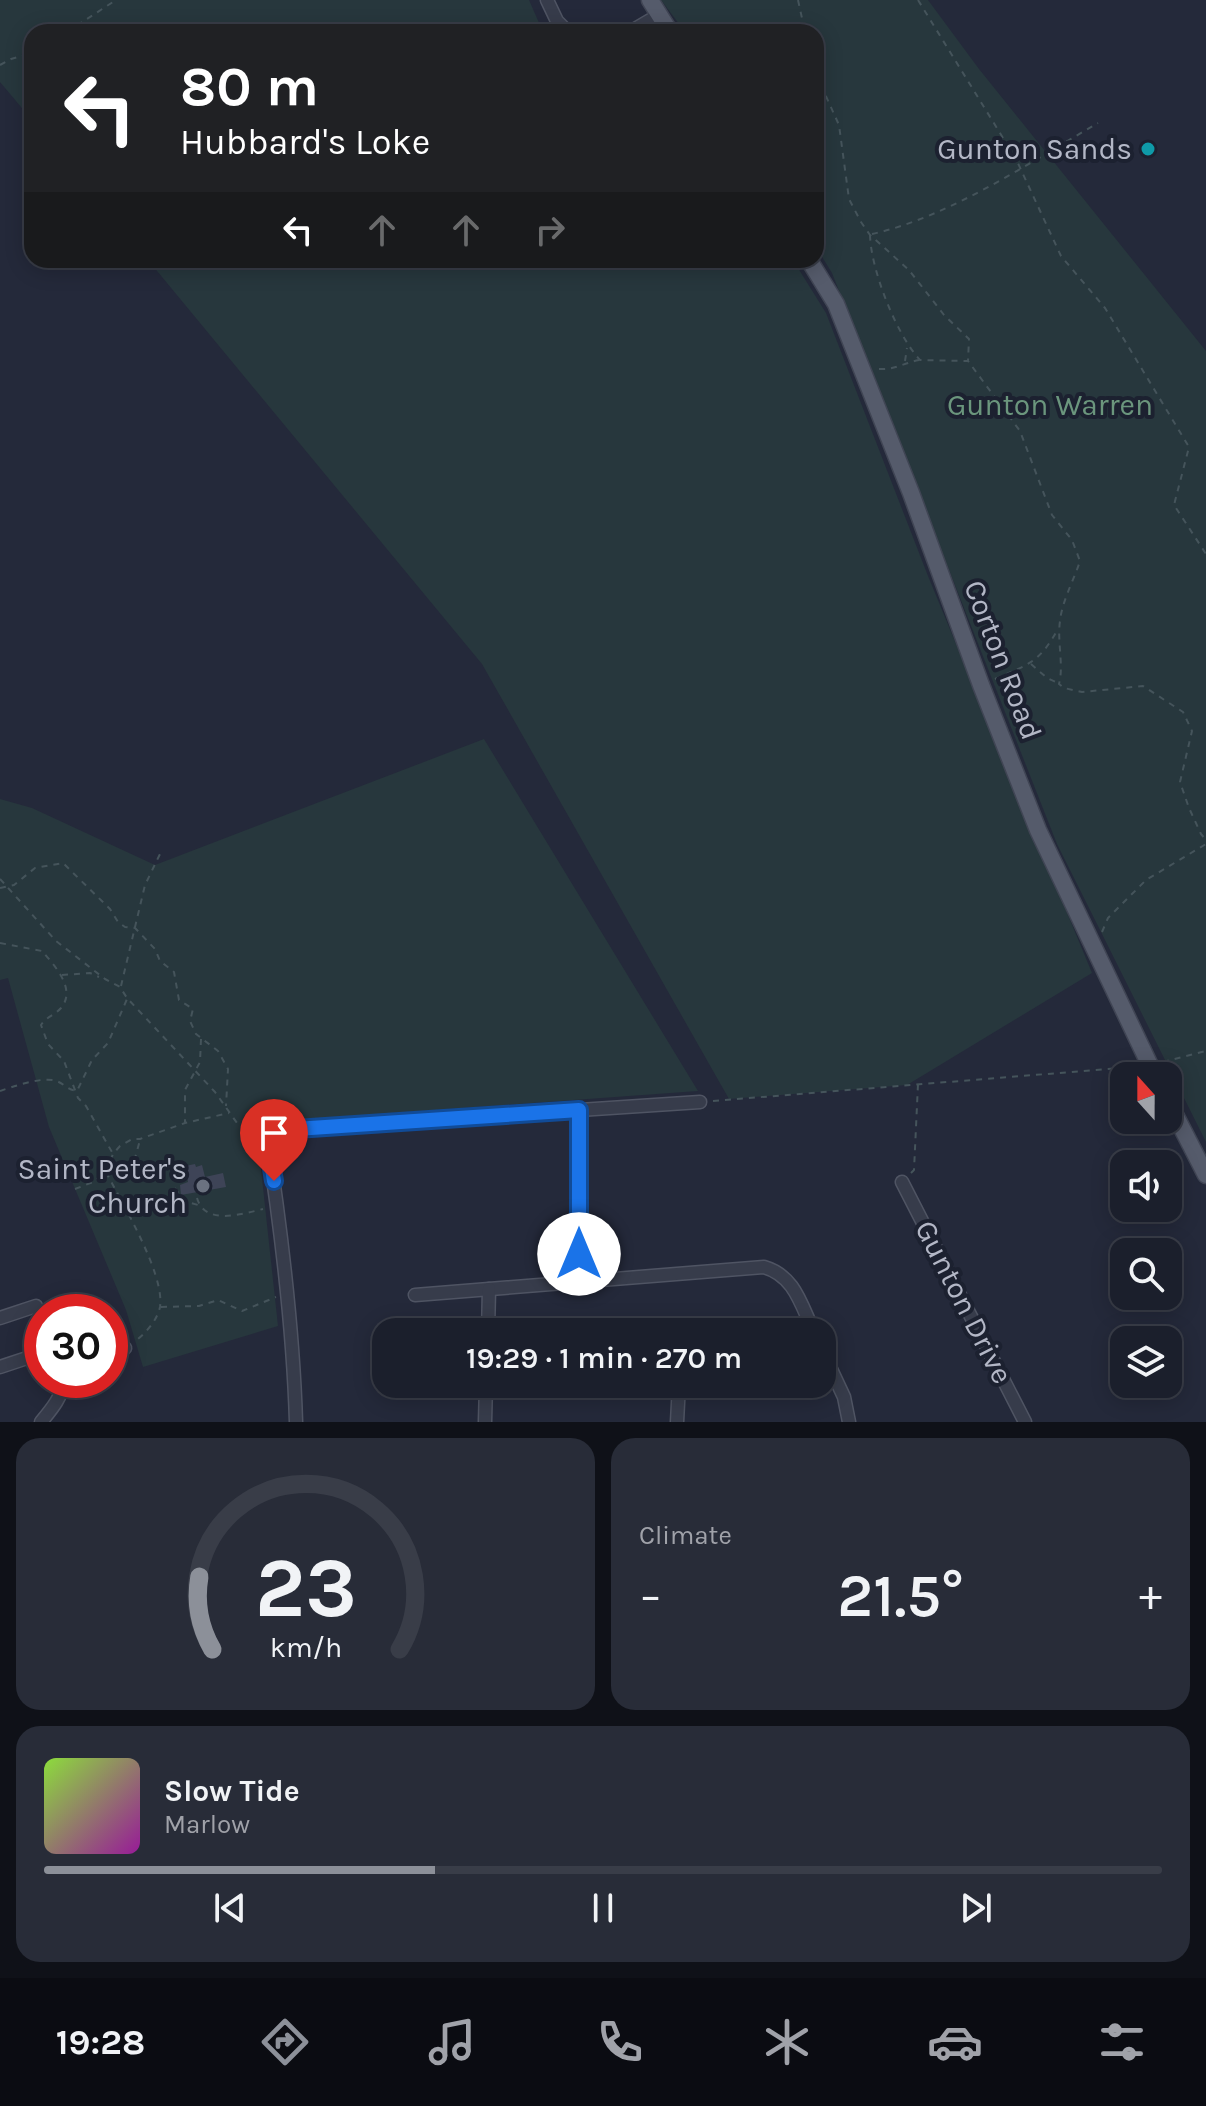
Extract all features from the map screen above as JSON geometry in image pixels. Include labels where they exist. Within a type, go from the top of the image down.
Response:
[{"type":"main road","points":[[650,0],[665,24]]},
{"type":"main road","name":"Corton Road","points":[[814,268],[836,304],[1038,830],[1149,1062]]},
{"type":"main road","points":[[1182,1128],[1206,1175]]},
{"type":"street","points":[[547,0],[560,24]]},
{"type":"street","points":[[644,24],[659,15]]},
{"type":"street","points":[[296,1422],[287,1294],[262,1131],[700,1102]]},
{"type":"street","points":[[579,1110],[579,1283]]},
{"type":"street","name":"Gunton Drive","points":[[902,1182],[1025,1422]]},
{"type":"street","points":[[415,1295],[764,1267],[778,1271],[789,1280],[807,1318]]},
{"type":"street","points":[[488,1318],[489,1289]]},
{"type":"street","points":[[0,1318],[24,1310]]},
{"type":"street","points":[[0,1367],[24,1359]]},
{"type":"street","points":[[836,1380],[844,1397],[849,1422]]},
{"type":"street","points":[[41,1422],[58,1398]]},
{"type":"street","points":[[485,1422],[486,1398]]},
{"type":"street","points":[[677,1422],[678,1398]]},
{"type":"path","points":[[79,24],[116,0]]},
{"type":"path","points":[[798,0],[803,24]]},
{"type":"path","points":[[918,0],[1020,168],[1061,256],[1105,308],[1189,447],[1174,505],[1206,554]]},
{"type":"path","points":[[0,65],[24,55]]},
{"type":"path","points":[[824,92],[839,125],[849,199],[870,235],[909,270],[944,315],[969,339],[968,361],[1020,431],[1052,515],[1072,540],[1080,561],[1060,617],[1058,649],[1062,672],[1059,684]]},
{"type":"path","points":[[870,235],[925,218],[1098,123]]},
{"type":"path","points":[[870,235],[883,287],[908,347],[920,360]]},
{"type":"path","points":[[905,363],[908,347]]},
{"type":"path","points":[[863,374],[879,369],[894,370],[905,363],[920,360],[968,361]]},
{"type":"path","points":[[981,685],[1031,664],[1045,652],[1058,629]]},
{"type":"path","points":[[1031,664],[1064,688],[1082,692],[1143,686],[1183,712],[1192,731],[1180,782],[1206,842],[1146,880],[1108,918],[1099,935],[1088,939]]},
{"type":"path","points":[[120,987],[145,885],[160,854]]},
{"type":"path","points":[[0,888],[14,885],[35,868],[63,863],[110,909],[118,922],[135,928],[155,949],[160,961],[174,972],[179,1000],[193,1009],[190,1021],[201,1039],[218,1051],[228,1069],[226,1106]]},
{"type":"path","points":[[0,879],[56,941],[105,979]]},
{"type":"path","points":[[0,943],[10,942],[42,951],[61,975],[67,991],[63,1006],[41,1025],[48,1044],[64,1061],[74,1091]]},
{"type":"path","points":[[61,975],[90,973],[120,987],[226,1106],[237,1123],[262,1131]]},
{"type":"path","points":[[74,1091],[85,1079],[92,1060],[108,1043],[127,998]]},
{"type":"path","points":[[185,1123],[185,1090],[201,1055],[201,1039]]},
{"type":"path","points":[[1177,1062],[1206,1051]]},
{"type":"path","points":[[700,1102],[918,1083],[1110,1073]]},
{"type":"path","points":[[0,1091],[50,1080],[61,1083],[74,1091],[86,1106],[113,1154]]},
{"type":"path","points":[[902,1182],[914,1170],[918,1083]]},
{"type":"path","points":[[75,1189],[93,1182],[106,1172],[113,1154],[132,1139],[230,1113]]},
{"type":"path","points":[[112,1162],[127,1166],[134,1162],[140,1139]]},
{"type":"path","points":[[106,1172],[154,1267],[160,1307],[147,1332],[128,1346]]},
{"type":"path","points":[[175,1188],[184,1201],[199,1205]]},
{"type":"path","points":[[197,1198],[208,1214],[240,1215],[268,1208]]},
{"type":"path","points":[[160,1307],[199,1306],[218,1300],[242,1311],[279,1297]]},
{"type":"green space","points":[[0,0],[529,0],[540,24],[24,24],[24,110],[0,82]]},
{"type":"green space","name":"Gunton Warren","points":[[661,0],[928,0],[979,69],[1206,351],[1206,1142],[1182,1094],[1182,1062],[1166,1062],[1057,844],[832,273],[824,260],[824,24],[679,24]]},
{"type":"green space","points":[[155,268],[798,268],[826,313],[928,576],[1092,973],[907,1085],[729,1099],[482,664]]},
{"type":"green space","points":[[484,739],[698,1091],[256,1123],[278,1326],[143,1367],[128,1317],[128,1294],[119,1294],[49,1127],[8,978],[0,980],[0,799],[32,808],[155,865]]},
{"type":"building","name":"Saint Peter's Church","points":[[195,1164],[196,1167],[202,1165],[205,1177],[223,1173],[226,1187],[181,1195],[180,1185],[188,1182],[185,1166]]},
{"type":"place","name":"Gunton Sands","points":[[1148,149]]},
{"type":"place","name":"Saint Peter's Church","points":[[203,1186]]},
{"type":"route","points":[[274,1181],[266,1131],[579,1110],[579,1254]]}]
